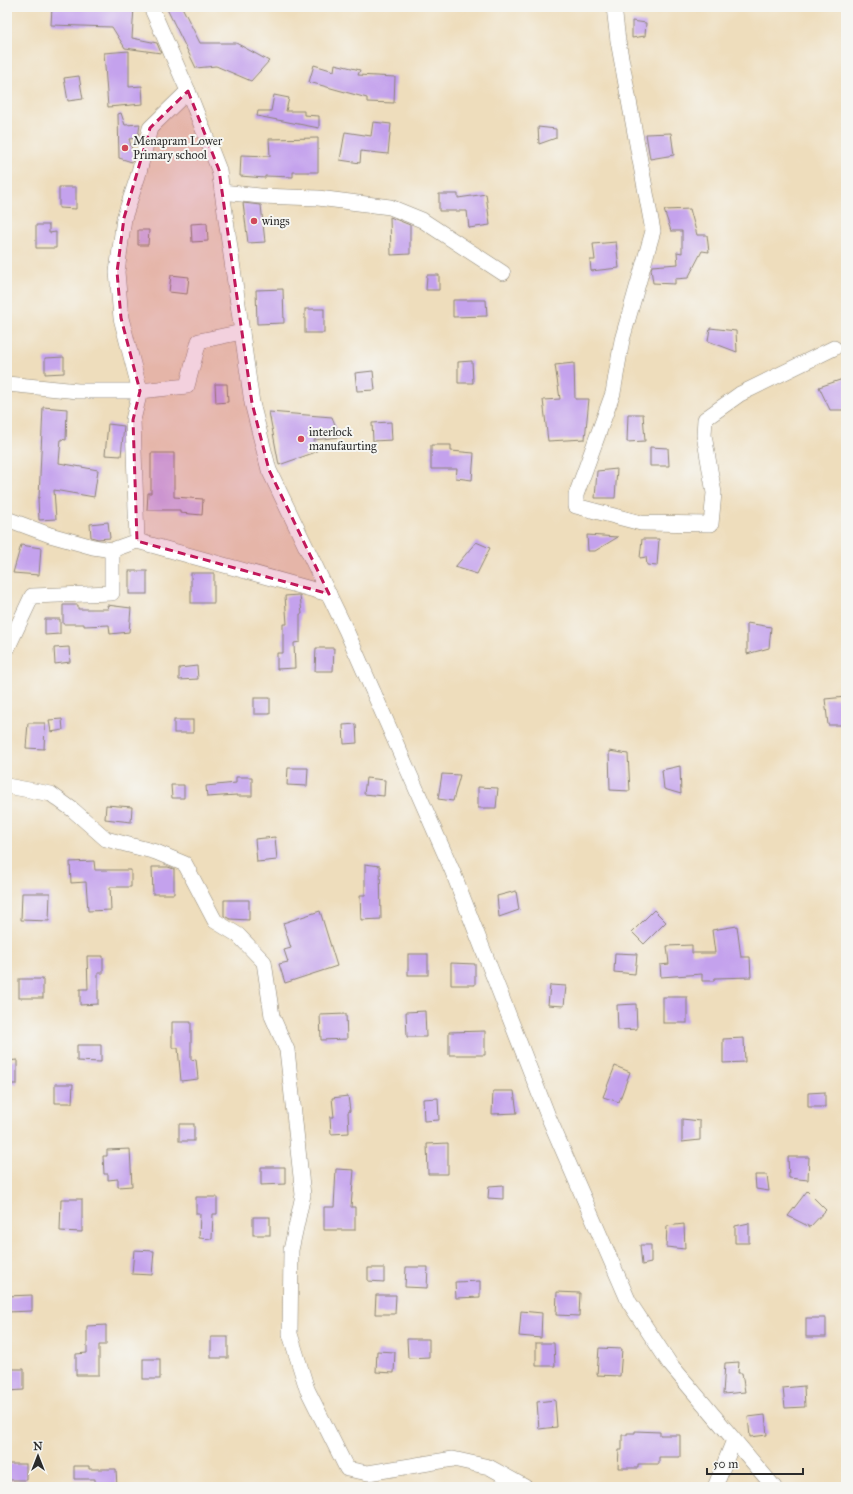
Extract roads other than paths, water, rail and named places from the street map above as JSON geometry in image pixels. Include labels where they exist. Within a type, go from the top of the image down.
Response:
[{"type":"street","points":[[151,7],[188,91],[219,170],[252,403],[269,470],[349,637],[452,870],[548,1116],[630,1302],[670,1364],[774,1487]]},
{"type":"street","points":[[614,7],[618,41],[652,231],[622,340],[613,393],[576,495],[576,506],[641,523],[711,524],[714,493],[704,434],[705,419],[740,394],[834,348]]},
{"type":"street","points":[[137,541],[132,420],[140,391],[121,318],[117,272],[124,218],[138,176],[150,128],[188,91]]},
{"type":"street","points":[[222,192],[260,196],[318,198],[390,207],[422,220],[503,273]]},
{"type":"street","points":[[7,384],[78,391],[140,391],[187,386],[199,341],[242,332]]},
{"type":"street","points":[[7,519],[50,535],[93,547],[112,550],[137,541],[329,594]]},
{"type":"street","points":[[7,649],[32,596],[112,593],[112,550]]},
{"type":"street","points":[[7,786],[51,794],[73,810],[106,839],[156,852],[185,864],[215,921],[238,935],[264,962],[272,1016],[287,1050],[303,1195],[291,1250],[290,1334],[307,1389],[347,1470],[368,1473],[453,1460],[489,1467],[525,1487]]},
{"type":"street","points":[[715,1487],[734,1440]]},
{"type":"place","name":"Menapram Lower Primary school","points":[[125,148]]},
{"type":"place","name":"wings","points":[[254,221]]},
{"type":"place","name":"interlock manufaurting","points":[[301,439]]}]
